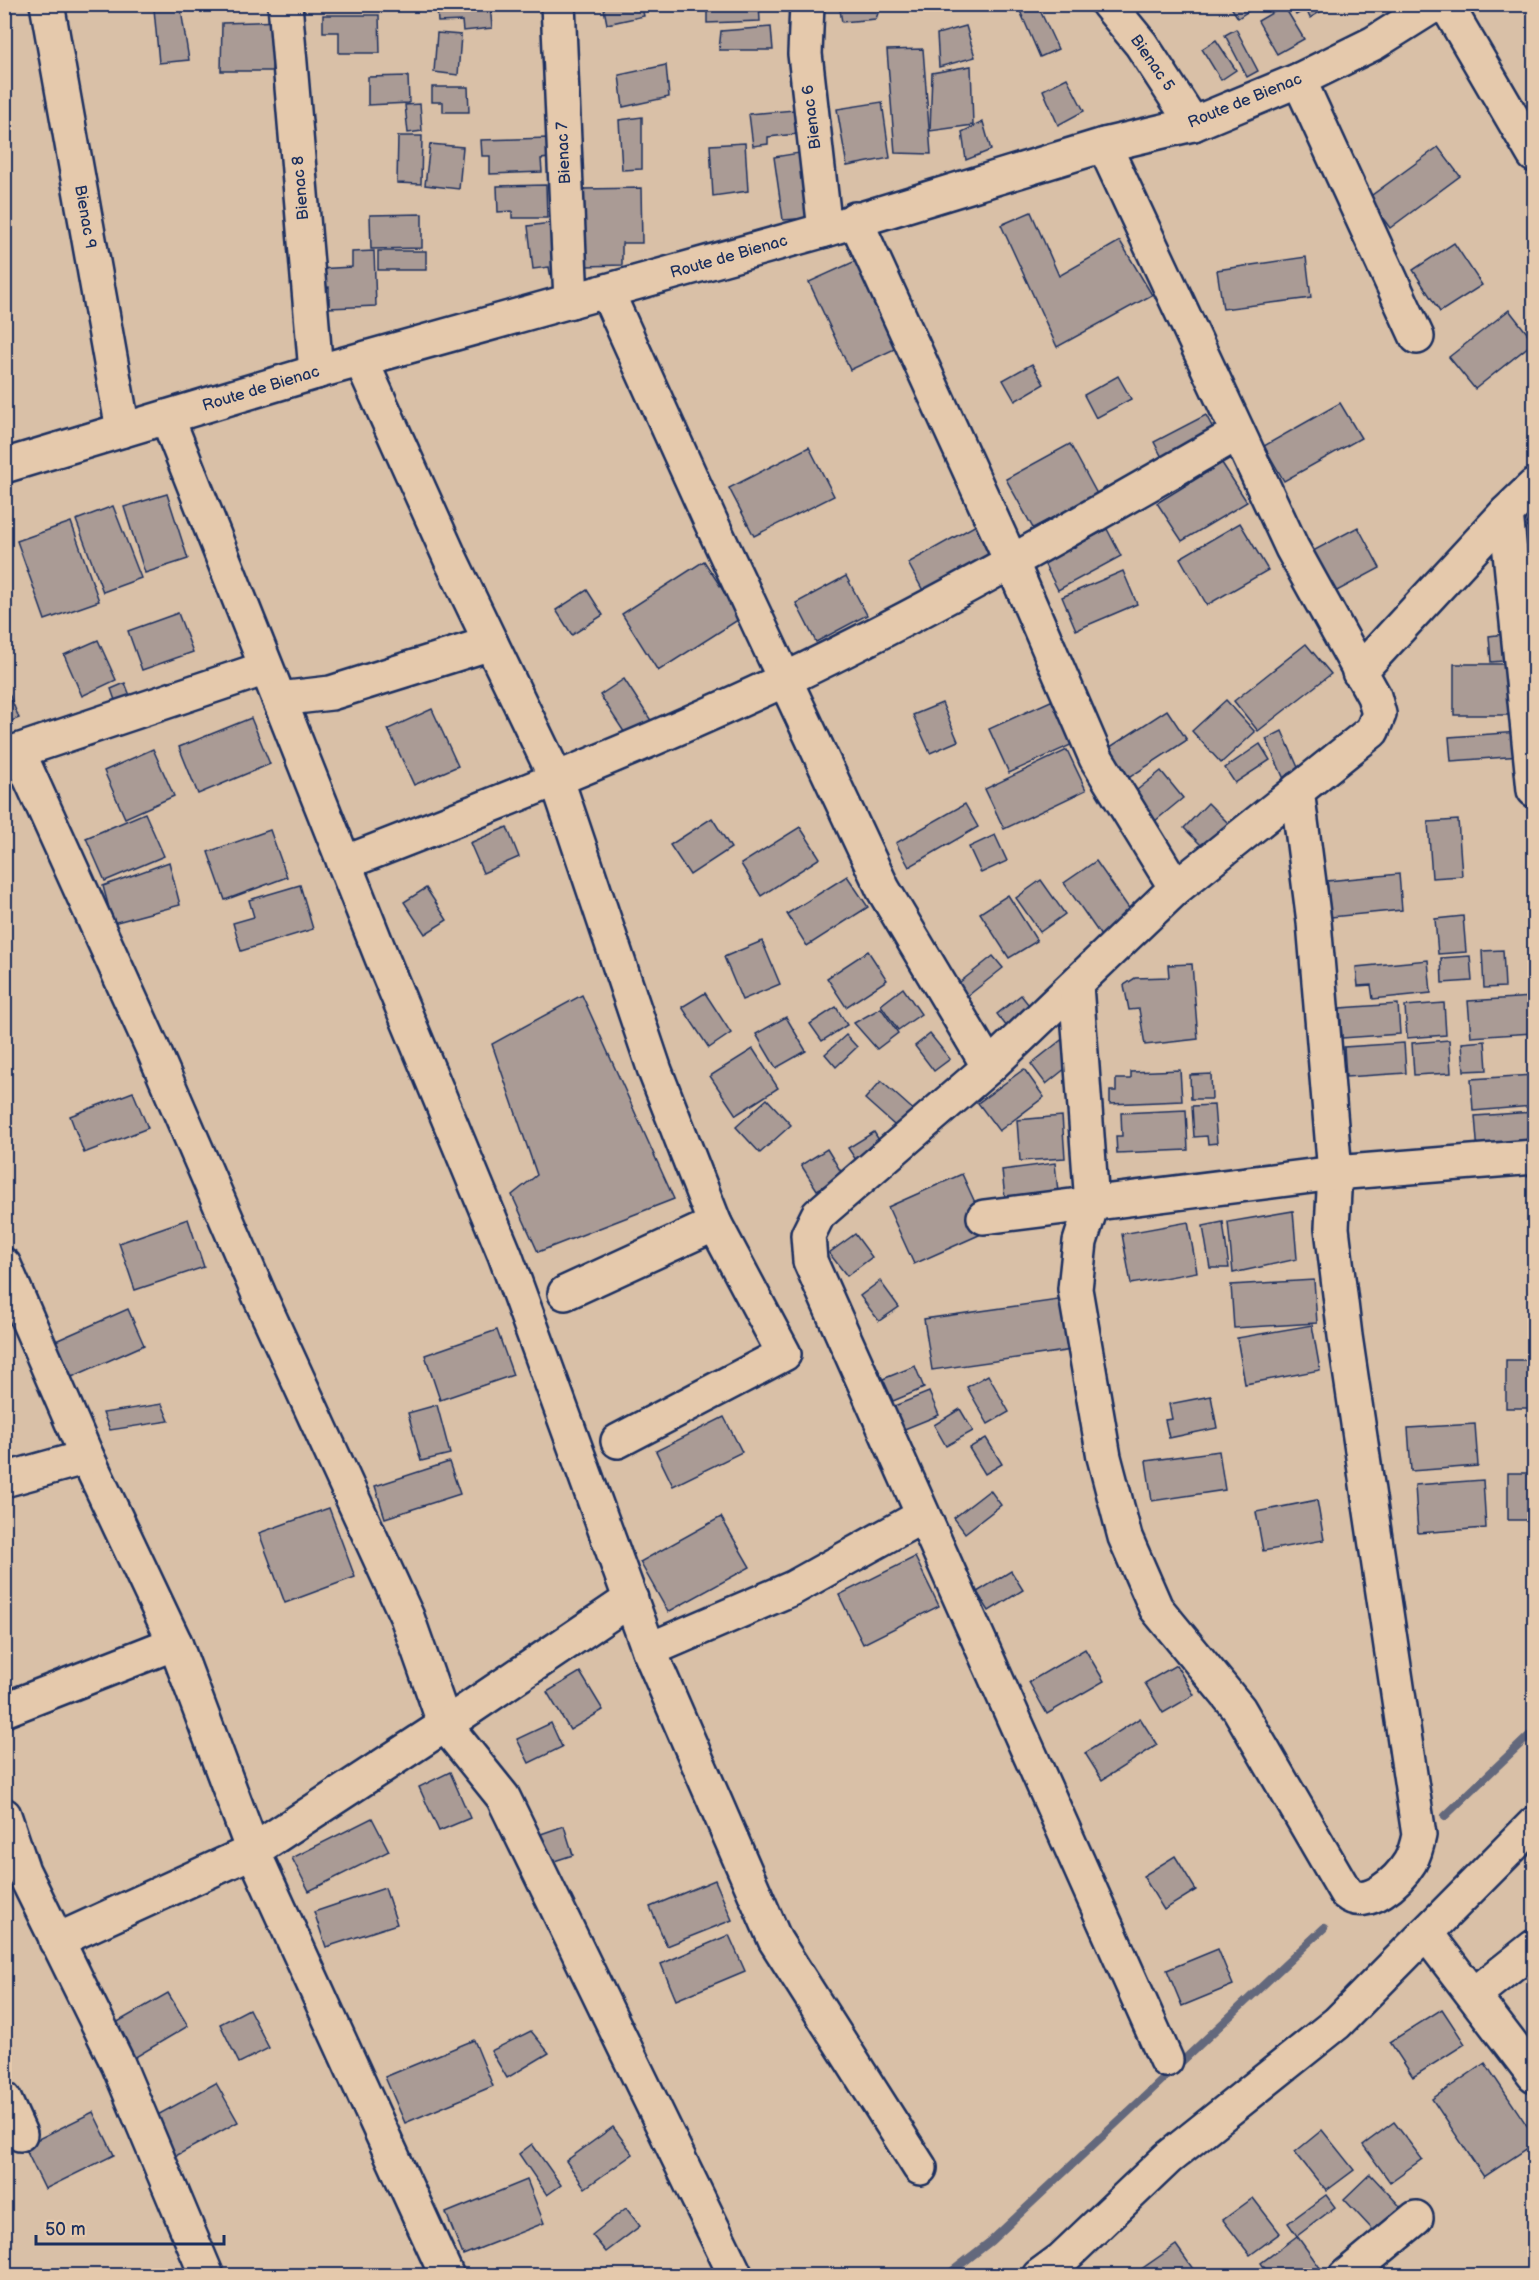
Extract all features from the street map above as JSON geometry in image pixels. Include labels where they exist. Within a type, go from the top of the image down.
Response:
[{"type":"street","name":"Bienac 9","points":[[47,4],[123,430]]},
{"type":"street","name":"Bienac 8","points":[[285,4],[316,372]]},
{"type":"street","name":"Bienac 7","points":[[558,4],[571,301]]},
{"type":"street","name":"Bienac 6","points":[[807,4],[805,54],[825,230]]},
{"type":"street","name":"Bienac 5","points":[[1108,4],[1141,44],[1193,124]]},
{"type":"street","name":"Route de Bienac","points":[[4,466],[316,372],[825,230],[1104,145],[1193,124],[1299,80],[1374,43],[1436,4]]},
{"type":"street","points":[[1446,4],[1534,155]]},
{"type":"street","points":[[1299,80],[1417,337]]},
{"type":"street","points":[[1104,145],[1292,548],[1374,696],[1379,714],[1372,731],[1176,888],[989,1066],[818,1215],[808,1235],[810,1261],[1166,2060]]},
{"type":"street","points":[[855,219],[1012,563],[1096,758],[1176,888]]},
{"type":"street","points":[[607,292],[710,520],[883,889],[989,1066]]},
{"type":"street","points":[[361,360],[491,643],[557,780],[655,1071],[716,1224],[784,1354],[618,1441]]},
{"type":"street","points":[[167,417],[344,863],[505,1255],[649,1650],[775,1940],[921,2168]]},
{"type":"street","points":[[344,863],[557,780],[786,679],[1012,563],[1238,433]]},
{"type":"street","points":[[1359,672],[1506,513],[1534,486]]},
{"type":"street","points":[[1506,513],[1534,790]]},
{"type":"street","points":[[279,699],[331,693],[491,643]]},
{"type":"street","points":[[266,668],[18,751],[152,1047],[260,1297],[408,1617],[445,1725],[502,1797],[736,2276]]},
{"type":"street","points":[[1076,985],[1092,1204],[1080,1242],[1076,1288],[1104,1457],[1125,1537],[1156,1608],[1239,1709],[1346,1893],[1352,1898],[1368,1899],[1376,1896],[1409,1865],[1419,1835],[1345,1336],[1332,1228],[1335,1173],[1314,922],[1297,790]]},
{"type":"street","points":[[984,1217],[1335,1173],[1534,1157]]},
{"type":"street","points":[[565,1293],[716,1224]]},
{"type":"street","points":[[4,1265],[87,1457],[175,1643],[253,1851],[447,2276]]},
{"type":"street","points":[[4,1480],[87,1457]]},
{"type":"street","points":[[649,1650],[793,1588],[922,1516]]},
{"type":"street","points":[[56,1941],[253,1851],[631,1599]]},
{"type":"street","points":[[4,1710],[175,1643]]},
{"type":"street","points":[[4,1815],[23,1871],[118,2064],[207,2276]]},
{"type":"street","points":[[1059,2270],[1168,2158],[1337,2023],[1534,1824]]},
{"type":"street","points":[[1426,1933],[1534,2075]]},
{"type":"street","points":[[1474,1994],[1534,1947]]},
{"type":"street","points":[[4,2099],[20,2134]]},
{"type":"street","points":[[1346,2276],[1416,2218]]},
{"type":"building","points":[[180,4],[189,60],[159,63],[154,9]]},
{"type":"building","points":[[490,4],[492,28],[463,31],[462,21],[438,22],[437,8]]},
{"type":"building","points":[[603,4],[641,4],[644,16],[607,24]]},
{"type":"building","points":[[707,4],[759,4],[760,21],[707,23]]},
{"type":"building","points":[[839,4],[881,4],[876,19],[842,22]]},
{"type":"building","points":[[1017,4],[1037,4],[1058,49],[1040,57]]},
{"type":"building","points":[[1229,4],[1259,4],[1238,18]]},
{"type":"building","points":[[1291,4],[1323,4],[1325,9],[1310,18],[1306,9],[1296,15]]},
{"type":"building","points":[[1284,6],[1304,39],[1277,54],[1258,21]]},
{"type":"building","points":[[323,15],[379,15],[380,53],[339,53],[339,32],[323,32]]},
{"type":"building","points":[[284,21],[273,46],[272,71],[221,71],[222,23]]},
{"type":"building","points":[[966,26],[975,57],[939,67],[937,34]]},
{"type":"building","points":[[771,27],[773,50],[719,50],[721,31]]},
{"type":"building","points":[[1236,29],[1258,71],[1247,77],[1225,35]]},
{"type":"building","points":[[437,33],[461,35],[458,75],[434,72]]},
{"type":"building","points":[[1216,40],[1236,70],[1221,80],[1202,49]]},
{"type":"building","points":[[923,49],[931,154],[895,153],[887,50]]},
{"type":"building","points":[[666,65],[669,97],[623,107],[619,75]]},
{"type":"building","points":[[971,66],[973,125],[930,131],[932,73]]},
{"type":"building","points":[[408,76],[409,103],[368,105],[368,77]]},
{"type":"building","points":[[1067,78],[1084,111],[1058,125],[1043,90]]},
{"type":"building","points":[[432,87],[468,87],[469,112],[443,112],[443,102],[432,102]]},
{"type":"building","points":[[882,102],[890,158],[847,166],[837,109]]},
{"type":"building","points":[[420,104],[422,131],[408,133],[405,105]]},
{"type":"building","points":[[794,110],[797,134],[768,137],[768,144],[753,146],[749,114]]},
{"type":"building","points":[[642,117],[642,169],[622,170],[619,120]]},
{"type":"building","points":[[983,122],[991,150],[966,160],[962,132]]},
{"type":"building","points":[[398,136],[422,136],[421,184],[397,183]]},
{"type":"building","points":[[548,138],[549,158],[541,159],[542,172],[490,174],[490,156],[482,156],[481,140]]},
{"type":"building","points":[[745,143],[748,191],[713,196],[710,145]]},
{"type":"building","points":[[430,144],[463,147],[459,189],[425,185]]},
{"type":"building","points":[[1438,147],[1460,176],[1390,228],[1368,198]]},
{"type":"building","points":[[799,153],[809,218],[783,220],[774,157]]},
{"type":"building","points":[[546,185],[547,218],[512,218],[512,211],[498,212],[497,186]]},
{"type":"building","points":[[641,188],[642,243],[622,243],[622,265],[586,266],[584,189]]},
{"type":"building","points":[[1031,212],[1059,276],[1120,241],[1152,295],[1057,347],[1001,225]]},
{"type":"building","points":[[422,214],[422,248],[371,249],[370,215]]},
{"type":"building","points":[[558,222],[565,276],[551,278],[549,267],[533,269],[528,226]]},
{"type":"building","points":[[1454,243],[1482,285],[1440,312],[1413,270]]},
{"type":"building","points":[[374,251],[376,306],[329,308],[329,287],[318,288],[317,269],[352,267],[352,252]]},
{"type":"building","points":[[378,251],[426,251],[426,270],[378,270]]},
{"type":"building","points":[[1306,257],[1311,298],[1223,309],[1217,270]]},
{"type":"building","points":[[860,259],[901,346],[850,370],[809,282]]},
{"type":"building","points":[[1509,310],[1534,342],[1475,389],[1449,357]]},
{"type":"building","points":[[1032,364],[1044,384],[1015,401],[1003,380]]},
{"type":"building","points":[[1118,376],[1131,399],[1096,418],[1084,395]]},
{"type":"building","points":[[1340,403],[1361,438],[1284,481],[1264,446]]},
{"type":"building","points":[[1206,415],[1217,436],[1165,463],[1154,442]]},
{"type":"building","points":[[1070,444],[1097,494],[1033,528],[1006,479]]},
{"type":"building","points":[[809,447],[834,496],[754,536],[729,488]]},
{"type":"building","points":[[1222,463],[1247,502],[1182,541],[1157,503]]},
{"type":"building","points":[[167,494],[188,559],[145,573],[124,507]]},
{"type":"building","points":[[113,506],[141,578],[103,592],[76,520]]},
{"type":"building","points":[[71,522],[99,601],[45,620],[17,541]]},
{"type":"building","points":[[1240,523],[1268,570],[1207,605],[1180,558]]},
{"type":"building","points":[[978,524],[997,557],[926,596],[908,563]]},
{"type":"building","points":[[1358,527],[1380,568],[1335,592],[1313,551]]},
{"type":"building","points":[[1107,529],[1121,556],[1058,590],[1044,563]]},
{"type":"building","points":[[704,561],[741,618],[658,671],[622,614]]},
{"type":"building","points":[[1123,571],[1137,604],[1076,630],[1062,597]]},
{"type":"building","points":[[846,576],[867,615],[816,642],[796,603]]},
{"type":"building","points":[[587,590],[603,615],[572,635],[556,610]]},
{"type":"building","points":[[178,613],[193,652],[142,670],[128,631]]},
{"type":"building","points":[[1512,633],[1515,660],[1491,662],[1489,636]]},
{"type":"building","points":[[98,640],[116,680],[82,696],[64,655]]},
{"type":"building","points":[[1306,644],[1331,674],[1258,731],[1234,701]]},
{"type":"building","points":[[1454,664],[1512,664],[1512,715],[1454,715]]},
{"type":"building","points":[[624,679],[652,722],[628,738],[600,695]]},
{"type":"building","points":[[4,682],[19,718],[4,724]]},
{"type":"building","points":[[125,683],[140,721],[124,726],[111,689]]},
{"type":"building","points":[[1053,700],[1073,744],[1009,773],[989,729]]},
{"type":"building","points":[[1226,700],[1255,732],[1221,763],[1192,731]]},
{"type":"building","points":[[942,703],[958,741],[930,753],[913,715]]},
{"type":"building","points":[[432,709],[458,766],[414,785],[388,729]]},
{"type":"building","points":[[1167,710],[1187,740],[1127,779],[1107,749]]},
{"type":"building","points":[[251,718],[270,764],[198,794],[179,747]]},
{"type":"building","points":[[1282,731],[1300,772],[1284,779],[1266,739]]},
{"type":"building","points":[[1519,732],[1521,756],[1451,761],[1449,737]]},
{"type":"building","points":[[1260,744],[1270,760],[1235,783],[1225,768]]},
{"type":"building","points":[[153,749],[174,796],[125,818],[104,771]]},
{"type":"building","points":[[1067,750],[1086,790],[1004,829],[985,789]]},
{"type":"building","points":[[1161,771],[1183,798],[1155,821],[1132,794]]},
{"type":"building","points":[[1208,803],[1230,825],[1206,850],[1184,828]]},
{"type":"building","points":[[965,804],[978,827],[909,867],[896,843]]},
{"type":"building","points":[[145,813],[164,856],[105,881],[86,838]]},
{"type":"building","points":[[712,818],[731,848],[690,875],[670,845]]},
{"type":"building","points":[[1458,820],[1462,876],[1432,878],[1428,822]]},
{"type":"building","points":[[507,827],[519,857],[483,873],[470,843]]},
{"type":"building","points":[[800,827],[820,858],[761,896],[741,864]]},
{"type":"building","points":[[270,830],[287,877],[225,900],[208,852]]},
{"type":"building","points":[[995,835],[1007,861],[981,873],[969,847]]},
{"type":"building","points":[[1096,861],[1133,914],[1101,936],[1064,883]]},
{"type":"building","points":[[169,862],[180,905],[113,923],[103,886]]},
{"type":"building","points":[[1399,874],[1402,910],[1331,917],[1327,881]]},
{"type":"building","points":[[847,876],[868,907],[807,946],[787,914]]},
{"type":"building","points":[[1041,880],[1065,914],[1040,932],[1016,898]]},
{"type":"building","points":[[300,885],[313,929],[241,951],[233,923],[254,917],[249,900]]},
{"type":"building","points":[[426,888],[447,920],[425,934],[404,902]]},
{"type":"building","points":[[1008,895],[1037,941],[1009,958],[980,913]]},
{"type":"building","points":[[1463,916],[1466,952],[1438,954],[1435,919]]},
{"type":"building","points":[[762,941],[780,984],[742,1000],[724,957]]},
{"type":"building","points":[[1503,950],[1505,987],[1484,988],[1482,951]]},
{"type":"building","points":[[868,951],[887,980],[846,1007],[827,978]]},
{"type":"building","points":[[993,956],[1003,968],[965,998],[955,986]]},
{"type":"building","points":[[1470,956],[1472,981],[1442,983],[1441,958]]},
{"type":"building","points":[[1428,960],[1431,993],[1373,999],[1371,985],[1358,986],[1356,967]]},
{"type":"building","points":[[1192,964],[1198,1039],[1145,1045],[1139,1009],[1129,1010],[1124,985],[1135,978],[1169,977],[1168,965]]},
{"type":"building","points":[[903,988],[921,1014],[898,1030],[881,1005]]},
{"type":"building","points":[[705,993],[731,1033],[709,1048],[682,1007]]},
{"type":"building","points":[[582,995],[674,1199],[538,1252],[512,1195],[537,1175],[492,1044]]},
{"type":"building","points":[[1021,995],[1032,1009],[1007,1027],[997,1014]]},
{"type":"building","points":[[1534,997],[1534,1033],[1471,1037],[1468,1001]]},
{"type":"building","points":[[1444,1003],[1446,1035],[1407,1038],[1405,1006]]},
{"type":"building","points":[[1398,1004],[1400,1034],[1342,1038],[1340,1008]]},
{"type":"building","points":[[836,1007],[847,1025],[822,1041],[810,1024]]},
{"type":"building","points":[[881,1008],[898,1033],[877,1049],[854,1023]]},
{"type":"building","points":[[786,1017],[806,1051],[776,1068],[756,1034]]},
{"type":"building","points":[[930,1034],[950,1059],[934,1071],[915,1046]]},
{"type":"building","points":[[846,1035],[857,1047],[836,1067],[825,1054]]},
{"type":"building","points":[[1065,1037],[1081,1056],[1046,1084],[1031,1064]]},
{"type":"building","points":[[1449,1040],[1451,1073],[1414,1075],[1412,1043]]},
{"type":"building","points":[[1485,1041],[1487,1070],[1464,1071],[1462,1043]]},
{"type":"building","points":[[1404,1043],[1406,1073],[1346,1077],[1344,1047]]},
{"type":"building","points":[[753,1049],[778,1088],[736,1115],[710,1076]]},
{"type":"building","points":[[1024,1069],[1044,1097],[999,1131],[978,1103]]},
{"type":"building","points":[[1180,1070],[1182,1101],[1110,1104],[1110,1091],[1116,1091],[1116,1079],[1131,1079],[1131,1072]]},
{"type":"building","points":[[1211,1074],[1212,1099],[1191,1099],[1190,1075]]},
{"type":"building","points":[[1534,1075],[1534,1106],[1473,1111],[1471,1079]]},
{"type":"building","points":[[881,1081],[918,1114],[902,1132],[865,1099]]},
{"type":"building","points":[[133,1092],[148,1128],[84,1153],[70,1116]]},
{"type":"building","points":[[767,1099],[791,1125],[760,1153],[736,1127]]},
{"type":"building","points":[[1214,1105],[1217,1143],[1208,1144],[1207,1136],[1194,1137],[1192,1106]]},
{"type":"building","points":[[1186,1110],[1188,1150],[1117,1153],[1116,1136],[1122,1136],[1121,1113]]},
{"type":"building","points":[[1534,1112],[1534,1149],[1478,1153],[1475,1116]]},
{"type":"building","points":[[1062,1116],[1065,1158],[1020,1161],[1017,1120]]},
{"type":"building","points":[[874,1132],[885,1150],[860,1166],[848,1148]]},
{"type":"building","points":[[827,1149],[843,1175],[817,1190],[801,1165]]},
{"type":"building","points":[[1055,1163],[1059,1202],[1006,1208],[1002,1170]]},
{"type":"building","points":[[962,1174],[988,1231],[914,1264],[888,1207]]},
{"type":"building","points":[[1293,1211],[1297,1259],[1233,1273],[1228,1222]]},
{"type":"building","points":[[188,1219],[204,1267],[135,1290],[119,1243]]},
{"type":"building","points":[[1188,1222],[1197,1272],[1131,1284],[1122,1234]]},
{"type":"building","points":[[1223,1222],[1229,1268],[1210,1268],[1203,1226]]},
{"type":"building","points":[[855,1234],[872,1257],[847,1276],[829,1253]]},
{"type":"building","points":[[1314,1280],[1317,1323],[1234,1328],[1231,1285]]},
{"type":"building","points":[[880,1281],[899,1307],[879,1321],[860,1296]]},
{"type":"building","points":[[1072,1298],[1079,1349],[932,1370],[924,1319]]},
{"type":"building","points":[[128,1309],[144,1345],[65,1380],[49,1344]]},
{"type":"building","points":[[1312,1325],[1320,1370],[1245,1384],[1237,1338]]},
{"type":"building","points":[[497,1330],[513,1375],[440,1400],[425,1355]]},
{"type":"building","points":[[1506,1360],[1534,1360],[1534,1408],[1506,1408]]},
{"type":"building","points":[[915,1366],[924,1388],[893,1401],[883,1379]]},
{"type":"building","points":[[988,1375],[1009,1412],[988,1424],[967,1387]]},
{"type":"building","points":[[929,1392],[939,1415],[902,1430],[892,1407]]},
{"type":"building","points":[[1211,1396],[1217,1428],[1169,1438],[1165,1420],[1172,1419],[1169,1404]]},
{"type":"building","points":[[162,1404],[169,1421],[110,1430],[103,1413]]},
{"type":"building","points":[[437,1405],[450,1454],[421,1461],[408,1413]]},
{"type":"building","points":[[960,1409],[973,1431],[946,1446],[934,1425]]},
{"type":"building","points":[[724,1417],[742,1452],[673,1486],[656,1451]]},
{"type":"building","points":[[1475,1424],[1478,1466],[1411,1471],[1408,1428]]},
{"type":"building","points":[[986,1438],[1002,1464],[985,1474],[969,1448]]},
{"type":"building","points":[[1219,1451],[1225,1490],[1152,1501],[1146,1461]]},
{"type":"building","points":[[449,1462],[460,1494],[385,1518],[375,1486]]},
{"type":"building","points":[[1508,1473],[1534,1473],[1534,1520],[1508,1520]]},
{"type":"building","points":[[1483,1480],[1486,1528],[1418,1533],[1415,1485]]},
{"type":"building","points":[[990,1490],[1001,1505],[965,1533],[954,1518]]},
{"type":"building","points":[[1317,1500],[1324,1540],[1263,1551],[1256,1512]]},
{"type":"building","points":[[329,1508],[355,1577],[285,1603],[259,1533]]},
{"type":"building","points":[[721,1517],[750,1567],[668,1612],[640,1562]]},
{"type":"building","points":[[915,1557],[939,1606],[863,1644],[839,1595]]},
{"type":"building","points":[[1011,1571],[1023,1590],[989,1611],[977,1592]]},
{"type":"building","points":[[1085,1649],[1104,1681],[1047,1714],[1029,1682]]},
{"type":"building","points":[[1176,1665],[1194,1695],[1163,1713],[1145,1683]]},
{"type":"building","points":[[580,1672],[603,1710],[570,1730],[547,1692]]},
{"type":"building","points":[[1140,1718],[1157,1745],[1102,1780],[1085,1753]]},
{"type":"building","points":[[551,1723],[562,1747],[529,1763],[517,1739]]},
{"type":"building","points":[[450,1772],[470,1818],[439,1831],[419,1787]]},
{"type":"building","points":[[372,1818],[389,1851],[309,1891],[292,1858]]},
{"type":"building","points":[[564,1826],[573,1855],[548,1863],[538,1835]]},
{"type":"building","points":[[1175,1856],[1196,1890],[1164,1910],[1143,1876]]},
{"type":"building","points":[[715,1880],[732,1920],[667,1946],[650,1907]]},
{"type":"building","points":[[385,1888],[397,1924],[326,1947],[314,1912]]},
{"type":"building","points":[[729,1935],[745,1971],[676,2000],[661,1964]]},
{"type":"building","points":[[1218,1949],[1233,1985],[1182,2006],[1167,1970]]},
{"type":"building","points":[[168,1993],[188,2026],[134,2058],[114,2024]]},
{"type":"building","points":[[249,2009],[269,2048],[239,2063],[220,2024]]},
{"type":"building","points":[[1442,2009],[1465,2044],[1413,2077],[1390,2042]]},
{"type":"building","points":[[531,2031],[549,2053],[507,2078],[491,2051]]},
{"type":"building","points":[[474,2040],[493,2086],[405,2123],[385,2077]]},
{"type":"building","points":[[1485,2063],[1534,2136],[1534,2144],[1484,2177],[1432,2099]]},
{"type":"building","points":[[216,2083],[238,2122],[174,2157],[152,2118]]},
{"type":"building","points":[[93,2112],[114,2155],[45,2189],[24,2146]]},
{"type":"building","points":[[1394,2122],[1422,2159],[1390,2182],[1363,2145]]},
{"type":"building","points":[[613,2127],[633,2154],[585,2188],[566,2161]]},
{"type":"building","points":[[1322,2130],[1354,2170],[1326,2191],[1295,2152]]},
{"type":"building","points":[[532,2144],[561,2185],[547,2195],[519,2154]]},
{"type":"building","points":[[1370,2174],[1411,2218],[1385,2243],[1344,2199]]},
{"type":"building","points":[[527,2180],[544,2223],[463,2255],[446,2213]]},
{"type":"building","points":[[1326,2195],[1335,2207],[1297,2236],[1288,2223]]},
{"type":"building","points":[[1253,2198],[1280,2233],[1250,2255],[1223,2220]]},
{"type":"building","points":[[626,2208],[640,2226],[606,2252],[592,2235]]},
{"type":"building","points":[[1297,2236],[1326,2276],[1270,2276],[1261,2263]]},
{"type":"building","points":[[1176,2245],[1198,2276],[1144,2276],[1140,2270]]},
{"type":"waterway","points":[[1445,1816],[1534,1731]]},
{"type":"waterway","points":[[946,2276],[991,2241],[1324,1928]]}]
